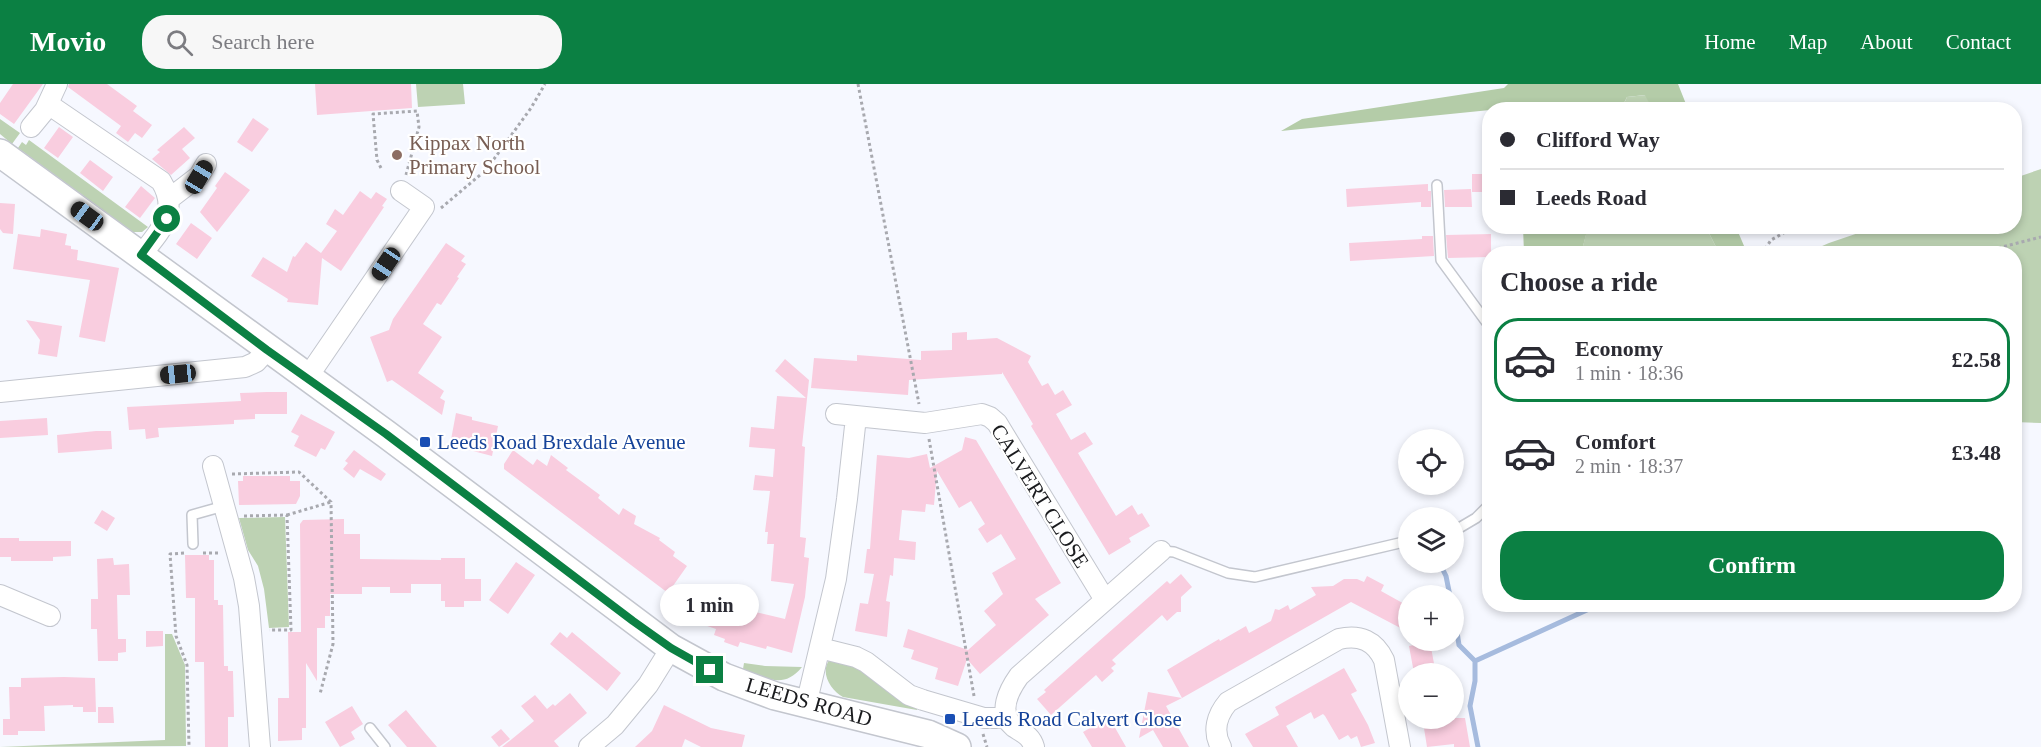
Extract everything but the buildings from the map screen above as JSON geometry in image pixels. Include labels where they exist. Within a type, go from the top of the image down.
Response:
[{"type":"main road","name":"LEEDS ROAD","points":[[0,153],[267,350],[386,434],[671,648],[724,677],[806,705],[928,734],[957,747]]},
{"type":"street","points":[[31,127],[48,104],[57,84]]},
{"type":"street","points":[[48,104],[161,181],[169,199],[167,219],[141,255]]},
{"type":"street","points":[[169,199],[199,177],[206,164]]},
{"type":"street","points":[[307,378],[424,207],[402,187]]},
{"type":"street","points":[[0,392],[245,367],[256,362],[267,350]]},
{"type":"street","name":"CALVERT CLOSE","points":[[806,705],[836,579],[847,499],[846,415],[925,423],[973,414],[990,417],[997,423],[1105,600]]},
{"type":"street","points":[[214,470],[248,597],[260,747]]},
{"type":"street","points":[[1034,747],[1029,737],[1010,723],[1007,718],[1005,704],[1008,694],[1020,676],[1161,551]]},
{"type":"street","points":[[0,595],[50,616]]},
{"type":"street","points":[[1221,747],[1216,731],[1217,720],[1228,702],[1339,639],[1350,636],[1361,637],[1371,642],[1379,650],[1384,660],[1400,747]]},
{"type":"street","points":[[589,747],[615,725],[648,685],[671,648]]},
{"type":"street","points":[[820,648],[846,654],[866,662],[909,695],[984,718],[1007,718]]},
{"type":"lane","points":[[1437,184],[1441,260],[1482,316]]},
{"type":"lane","points":[[193,544],[192,515],[225,511]]},
{"type":"lane","points":[[1464,525],[1482,512]]},
{"type":"lane","points":[[1161,551],[1174,552],[1228,573],[1255,577],[1398,543]]},
{"type":"lane","points":[[370,728],[385,747]]},
{"type":"path","points":[[424,207],[441,208],[486,170],[531,108],[545,84]]},
{"type":"path","points":[[381,168],[377,160],[373,114],[417,111],[419,127],[402,187]]},
{"type":"path","points":[[1767,246],[1771,240],[1782,234]]},
{"type":"path","points":[[2006,246],[2041,237]]},
{"type":"path","points":[[214,470],[299,472],[331,502],[333,644],[321,694]]},
{"type":"path","points":[[225,511],[287,515],[331,502]]},
{"type":"path","points":[[252,631],[291,630],[287,515]]},
{"type":"path","points":[[189,745],[187,665],[176,636],[170,554],[237,552]]},
{"type":"green space","points":[[416,84],[463,84],[465,104],[418,107]]},
{"type":"green space","points":[[1508,84],[1678,84],[1685,102],[1648,102],[1645,95],[1627,97],[1624,102],[1482,102],[1482,111],[1281,131],[1302,119],[1504,88]]},
{"type":"green space","points":[[1646,95],[1649,102],[1625,102],[1627,97]]},
{"type":"green space","points":[[0,119],[20,133],[12,144],[0,134]]},
{"type":"green space","points":[[29,140],[148,227],[142,232],[133,232],[18,148],[22,142],[26,145]]},
{"type":"green space","points":[[2041,169],[2041,423],[2022,422],[2022,246],[1822,246],[1855,234],[2022,234],[2022,176]]},
{"type":"green space","points":[[1523,234],[1586,234],[1583,246],[1524,246]]},
{"type":"green space","points":[[1586,234],[1710,234],[1716,246],[1583,246]]},
{"type":"green space","points":[[1710,234],[1739,234],[1744,246],[1716,246]]},
{"type":"green space","points":[[285,517],[289,627],[269,628],[264,589],[258,566],[248,550],[239,518]]},
{"type":"green space","points":[[165,634],[172,634],[185,665],[186,746],[0,747],[165,740]]},
{"type":"green space","points":[[830,659],[849,661],[917,705],[917,710],[843,697],[828,681],[826,670]]},
{"type":"green space","points":[[744,663],[802,667],[788,678],[774,680],[743,669]]},
{"type":"waterway","points":[[1444,573],[1448,585]]},
{"type":"waterway","points":[[1475,661],[1582,612]]},
{"type":"waterway","points":[[1464,650],[1475,661]]},
{"type":"waterway","points":[[1475,661],[1475,681],[1470,706],[1478,747]]},
{"type":"place","name":"Kippax North Primary School","points":[[397,155]]},
{"type":"place","name":"Leeds Road Brexdale Avenue","points":[[425,442]]},
{"type":"place","name":"Leeds Road Calvert Close","points":[[950,719]]},
{"type":"route","points":[[167,219],[141,255],[267,350],[386,434],[633,621],[671,648],[710,670]]}]
